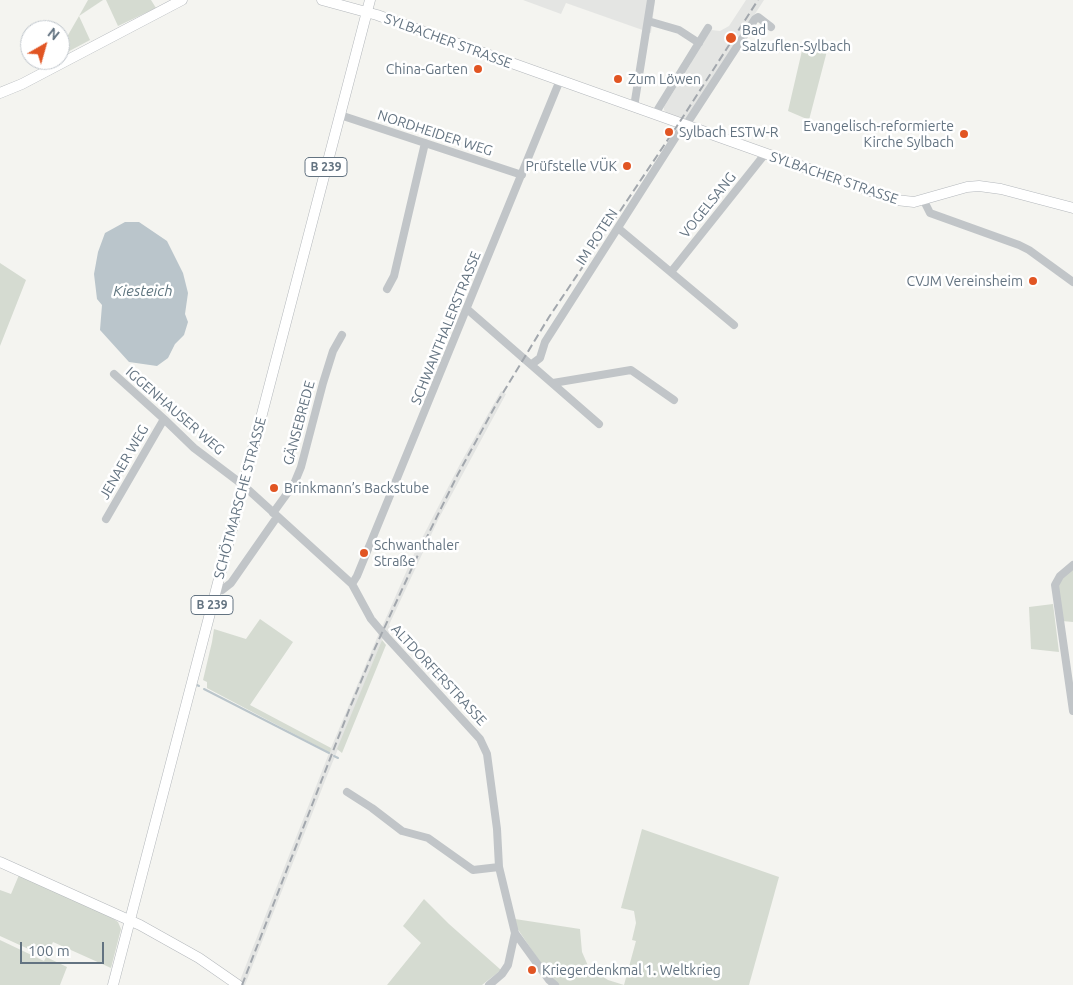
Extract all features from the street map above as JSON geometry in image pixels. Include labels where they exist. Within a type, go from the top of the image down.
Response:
[{"type":"main road","points":[[0,92],[22,84],[182,0]]},
{"type":"main road","name":"SYLBACHER STRASSE","points":[[322,0],[367,12],[896,200],[905,202],[924,201],[967,187],[979,186],[1001,189],[1073,208]]},
{"type":"main road","name":"B 239","points":[[367,12],[370,0]]},
{"type":"main road","name":"SCHÖTMARSCHE STRASSE","points":[[113,985],[367,12]]},
{"type":"main road","points":[[0,862],[130,920],[199,958],[238,985]]},
{"type":"street","points":[[634,107],[651,0]]},
{"type":"street","points":[[686,125],[755,18],[758,17],[771,27]]},
{"type":"street","points":[[648,21],[679,30],[699,43]]},
{"type":"street","points":[[655,114],[708,28]]},
{"type":"street","name":"SCHWANTHALERSTRASSE","points":[[352,584],[357,576],[560,80]]},
{"type":"street","name":"NORDHEIDER WEG","points":[[340,115],[522,175]]},
{"type":"street","name":"IM POTEN","points":[[532,364],[540,358],[545,342],[686,125]]},
{"type":"street","points":[[387,289],[394,276],[425,143]]},
{"type":"street","name":"VOGELSANG","points":[[671,272],[765,154]]},
{"type":"street","points":[[924,201],[930,213],[1019,245],[1029,250],[1073,282]]},
{"type":"street","points":[[618,228],[734,325]]},
{"type":"street","points":[[467,309],[599,424]]},
{"type":"street","name":"GÄNSEBREDE","points":[[222,590],[231,583],[294,484],[301,467],[333,351],[342,335]]},
{"type":"street","points":[[553,383],[631,370],[674,400]]},
{"type":"street","name":"IGGENHAUSER WEG","points":[[114,374],[194,448],[243,485]]},
{"type":"street","name":"JENAER WEG","points":[[106,519],[164,419]]},
{"type":"street","name":"ALTDORFERSTRASSE","points":[[243,485],[352,584],[371,619],[480,738],[484,746],[487,754],[499,867],[515,933],[508,965],[502,974],[489,985]]},
{"type":"street","points":[[1073,565],[1060,576],[1055,585],[1073,711]]},
{"type":"street","points":[[347,792],[402,831],[428,838],[473,870],[499,867]]},
{"type":"street","points":[[515,933],[549,980],[555,985]]},
{"type":"shaded area","points":[[88,0],[103,0],[79,16]]},
{"type":"shaded area","points":[[106,0],[151,0],[156,8],[118,26]]},
{"type":"shaded area","points":[[523,0],[655,0],[651,33],[566,3],[561,14]]},
{"type":"shaded area","points":[[746,0],[764,0],[686,121],[668,115],[664,107],[711,30],[720,31],[729,26]]},
{"type":"shaded area","points":[[79,16],[90,40],[70,51],[70,32]]},
{"type":"shaded area","points":[[804,42],[827,51],[809,120],[788,111]]},
{"type":"shaded area","points":[[0,263],[26,280],[0,346]]},
{"type":"shaded area","points":[[501,391],[506,394],[439,518],[389,625],[391,629],[388,634],[382,627],[414,554],[460,464]]},
{"type":"shaded area","points":[[1073,568],[1073,622],[1062,621],[1057,586],[1061,579]]},
{"type":"shaded area","points":[[1053,604],[1059,652],[1031,649],[1029,607]]},
{"type":"shaded area","points":[[260,619],[293,642],[250,705],[331,748],[330,753],[207,688],[207,682],[203,680],[214,629],[246,639]]},
{"type":"shaded area","points":[[379,633],[383,638],[245,985],[242,985],[239,983],[331,748]]},
{"type":"shaded area","points":[[382,640],[386,645],[342,753],[337,749]]},
{"type":"shaded area","points":[[642,829],[779,877],[749,985],[624,985],[636,941],[632,940],[636,923],[634,911],[621,908]]},
{"type":"shaded area","points":[[19,875],[107,914],[118,922],[121,929],[111,968],[53,942],[46,957],[0,936],[0,890],[11,894]]},
{"type":"shaded area","points":[[424,899],[501,970],[482,985],[387,985],[421,943],[403,926]]},
{"type":"shaded area","points":[[515,919],[580,929],[582,952],[589,968],[608,980],[624,985],[559,985],[552,980],[517,928]]},
{"type":"shaded area","points":[[0,940],[44,961],[46,957],[67,967],[60,985],[0,985]]},
{"type":"water","name":"Kiesteich","points":[[125,222],[139,222],[167,241],[183,273],[188,293],[185,314],[188,322],[184,335],[175,344],[168,358],[157,366],[129,362],[100,330],[102,305],[97,299],[94,274],[98,252],[105,233]]},
{"type":"waterway","points":[[204,689],[329,753]]},
{"type":"waterway","points":[[334,756],[338,758]]},
{"type":"railway","points":[[242,985],[375,648],[458,474],[498,401],[549,317],[679,123],[758,0]]},
{"type":"place","name":"Bad Salzuflen-Sylbach","points":[[731,38]]},
{"type":"place","name":"China-Garten","points":[[478,69]]},
{"type":"place","name":"Zum Löwen","points":[[618,79]]},
{"type":"place","name":"Sylbach ESTW-R","points":[[669,132]]},
{"type":"place","name":"Evangelisch-reformierte Kirche Sylbach","points":[[964,134]]},
{"type":"place","name":"Prüfstelle VÜK","points":[[627,166]]},
{"type":"place","name":"CVJM Vereinsheim","points":[[1033,281]]},
{"type":"place","name":"Brinkmann’s Backstube","points":[[274,488]]},
{"type":"place","name":"Schwanthaler Straße","points":[[364,553]]},
{"type":"place","name":"Kriegerdenkmal 1. Weltkrieg","points":[[532,970]]}]
